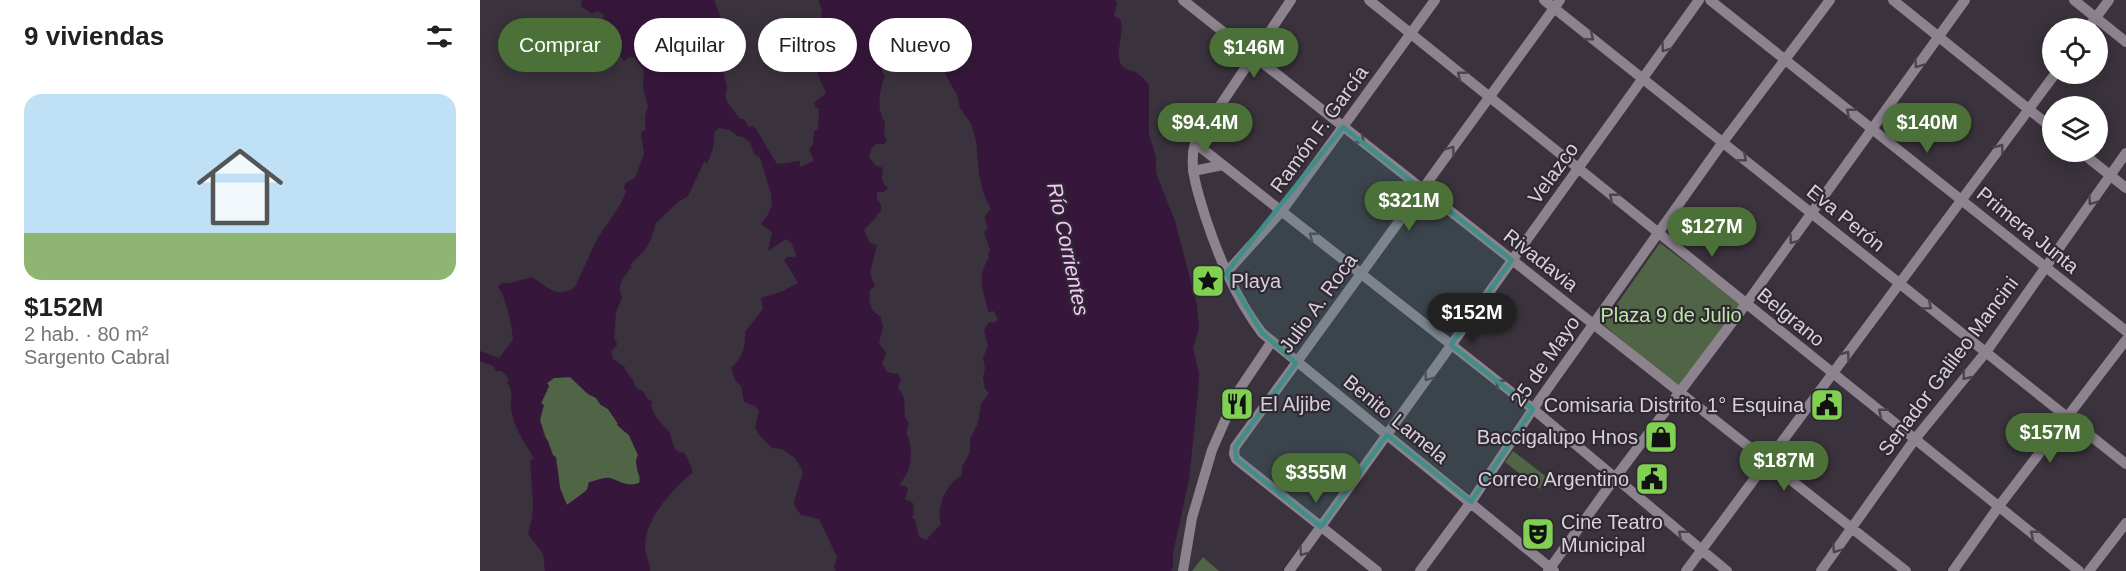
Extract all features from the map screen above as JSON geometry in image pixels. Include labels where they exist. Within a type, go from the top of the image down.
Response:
[{"type":"street","name":"Rivadavia","points":[[1183,0],[1906,571]]},
{"type":"street","points":[[1291,0],[1195,143],[1533,409],[1727,571]]},
{"type":"street","name":"Belgrano","points":[[1369,0],[2079,571]]},
{"type":"street","name":"Ramón F. García","points":[[1226,273],[1281,212],[1435,0]]},
{"type":"street","name":"Eva Perón","points":[[1544,0],[1557,4],[1642,78],[2126,464]]},
{"type":"street","name":"Velazco","points":[[1289,571],[1699,0]]},
{"type":"street","name":"Primera Junta","points":[[1710,0],[2126,331]]},
{"type":"street","name":"25 de Mayo","points":[[1420,571],[1471,502],[1533,409],[1723,142],[1830,0]]},
{"type":"street","points":[[1893,0],[2042,120]]},
{"type":"street","points":[[1551,570],[1615,478],[1812,214],[1965,0]]},
{"type":"street","points":[[2074,0],[2096,18],[2109,0]]},
{"type":"street","name":"Julio A. Roca","points":[[1321,526],[1236,459],[1235,447],[1557,4]]},
{"type":"street","points":[[2108,28],[2126,42]]},
{"type":"street","points":[[1686,571],[2047,84]]},
{"type":"street","name":"Benito Lamela","points":[[1195,143],[1192,153],[1196,188],[1226,273],[1249,316],[1262,333],[1296,363],[1471,502],[1551,570]]},
{"type":"street","name":"Senador Galileo Mancini","points":[[1821,571],[1915,439],[1986,352],[2126,153]]},
{"type":"street","points":[[2094,162],[2126,188]]},
{"type":"street","points":[[1193,171],[1223,165]]},
{"type":"street","points":[[1953,571],[1999,506],[2126,340]]},
{"type":"street","points":[[1183,571],[1192,518],[1212,450],[1238,393],[1272,341]]},
{"type":"street","points":[[2089,571],[2126,523]]},
{"type":"street","points":[[1321,526],[1377,571]]},
{"type":"highlighted area","points":[[1343,127],[1512,260],[1451,345],[1533,409],[1471,502],[1387,435],[1321,527],[1236,459],[1235,447],[1296,363],[1262,333],[1226,273]]},
{"type":"green space","name":"Plaza 9 de Julio","points":[[1660,243],[1743,305],[1679,388],[1603,324]]},
{"type":"green space","points":[[570,377],[608,409],[621,429],[629,435],[638,455],[637,470],[641,480],[639,483],[627,484],[600,479],[592,483],[582,495],[566,506],[558,472],[540,420],[541,404],[549,386],[547,383],[554,378]]},
{"type":"green space","points":[[1513,451],[1548,478],[1539,489],[1505,462]]},
{"type":"green space","points":[[1203,557],[1219,571],[1192,571]]},
{"type":"water","points":[[582,0],[714,0],[721,18],[634,18],[634,58],[630,57],[624,61],[622,58],[622,18],[603,18],[605,16],[598,11],[592,14],[581,6]]},
{"type":"water","name":"Río Corrientes","points":[[818,0],[1115,0],[1117,3],[1114,16],[1120,19],[1122,31],[1120,61],[1122,66],[1135,72],[1149,85],[1149,134],[1156,157],[1156,173],[1175,221],[1197,305],[1199,328],[1193,348],[1199,374],[1198,394],[1189,480],[1171,571],[836,571],[834,568],[837,557],[819,519],[801,515],[795,507],[794,501],[803,473],[801,468],[795,458],[782,449],[772,448],[759,435],[755,427],[759,411],[755,406],[744,402],[741,386],[736,382],[731,368],[743,352],[745,332],[763,309],[761,298],[798,283],[784,260],[796,254],[792,244],[786,239],[768,251],[772,232],[761,224],[772,205],[760,158],[754,154],[750,142],[730,130],[719,128],[715,131],[713,149],[707,164],[705,161],[688,196],[678,202],[656,223],[644,251],[630,265],[632,266],[622,281],[620,293],[622,298],[616,312],[614,339],[617,345],[611,352],[613,359],[625,367],[636,388],[643,391],[652,402],[651,406],[656,417],[669,432],[675,449],[680,453],[683,452],[687,457],[693,472],[661,506],[650,526],[645,548],[650,571],[545,571],[543,554],[528,534],[533,503],[530,461],[534,458],[512,416],[511,390],[507,383],[509,379],[502,371],[496,371],[493,366],[480,361],[480,351],[499,358],[513,340],[506,304],[498,287],[501,283],[532,277],[557,292],[568,291],[575,287],[597,239],[620,205],[626,192],[625,183],[635,178],[644,154],[641,133],[646,129],[645,118],[648,107],[643,87],[644,72],[725,72],[727,89],[725,96],[740,119],[744,119],[749,127],[753,126],[756,129],[777,164],[800,161],[800,167],[814,161],[809,149],[813,144],[814,131],[818,129],[819,109],[814,103],[826,93],[817,72],[857,72],[857,18],[822,18],[822,10]],"holes":[[[869,18],[972,18],[972,72],[944,72],[957,95],[960,108],[971,124],[976,141],[979,174],[984,195],[991,209],[985,219],[988,228],[984,232],[990,250],[982,278],[988,312],[994,311],[998,320],[993,323],[989,322],[984,330],[988,346],[983,358],[985,368],[983,378],[985,389],[989,393],[981,404],[978,423],[970,439],[970,452],[962,467],[962,475],[951,484],[941,503],[941,524],[926,540],[919,537],[915,519],[912,518],[913,503],[905,499],[908,489],[900,483],[907,472],[911,451],[906,433],[909,423],[905,417],[904,397],[898,387],[901,379],[898,374],[887,372],[882,364],[886,353],[879,343],[883,327],[881,317],[874,312],[869,299],[870,290],[875,286],[870,273],[877,245],[869,242],[864,230],[881,210],[877,192],[884,192],[888,188],[883,181],[883,168],[875,165],[869,157],[871,149],[876,144],[884,144],[887,141],[879,100],[885,76],[882,72],[869,72]],[[570,377],[608,409],[618,423],[617,425],[629,435],[638,455],[636,462],[640,480],[639,483],[631,485],[610,478],[589,482],[587,490],[567,505],[560,488],[556,457],[544,436],[540,420],[544,405],[541,403],[549,386],[547,383],[554,378]]]},
{"type":"place","name":"Playa","points":[[1208,281]]},
{"type":"place","name":"El Aljibe","points":[[1237,404]]},
{"type":"place","name":"Comisaria Distrito 1° Esquina","points":[[1827,405]]},
{"type":"place","name":"Baccigalupo Hnos","points":[[1661,437]]},
{"type":"place","name":"Correo Argentino","points":[[1652,479]]},
{"type":"place","name":"Cine Teatro Municipal","points":[[1538,534]]}]
